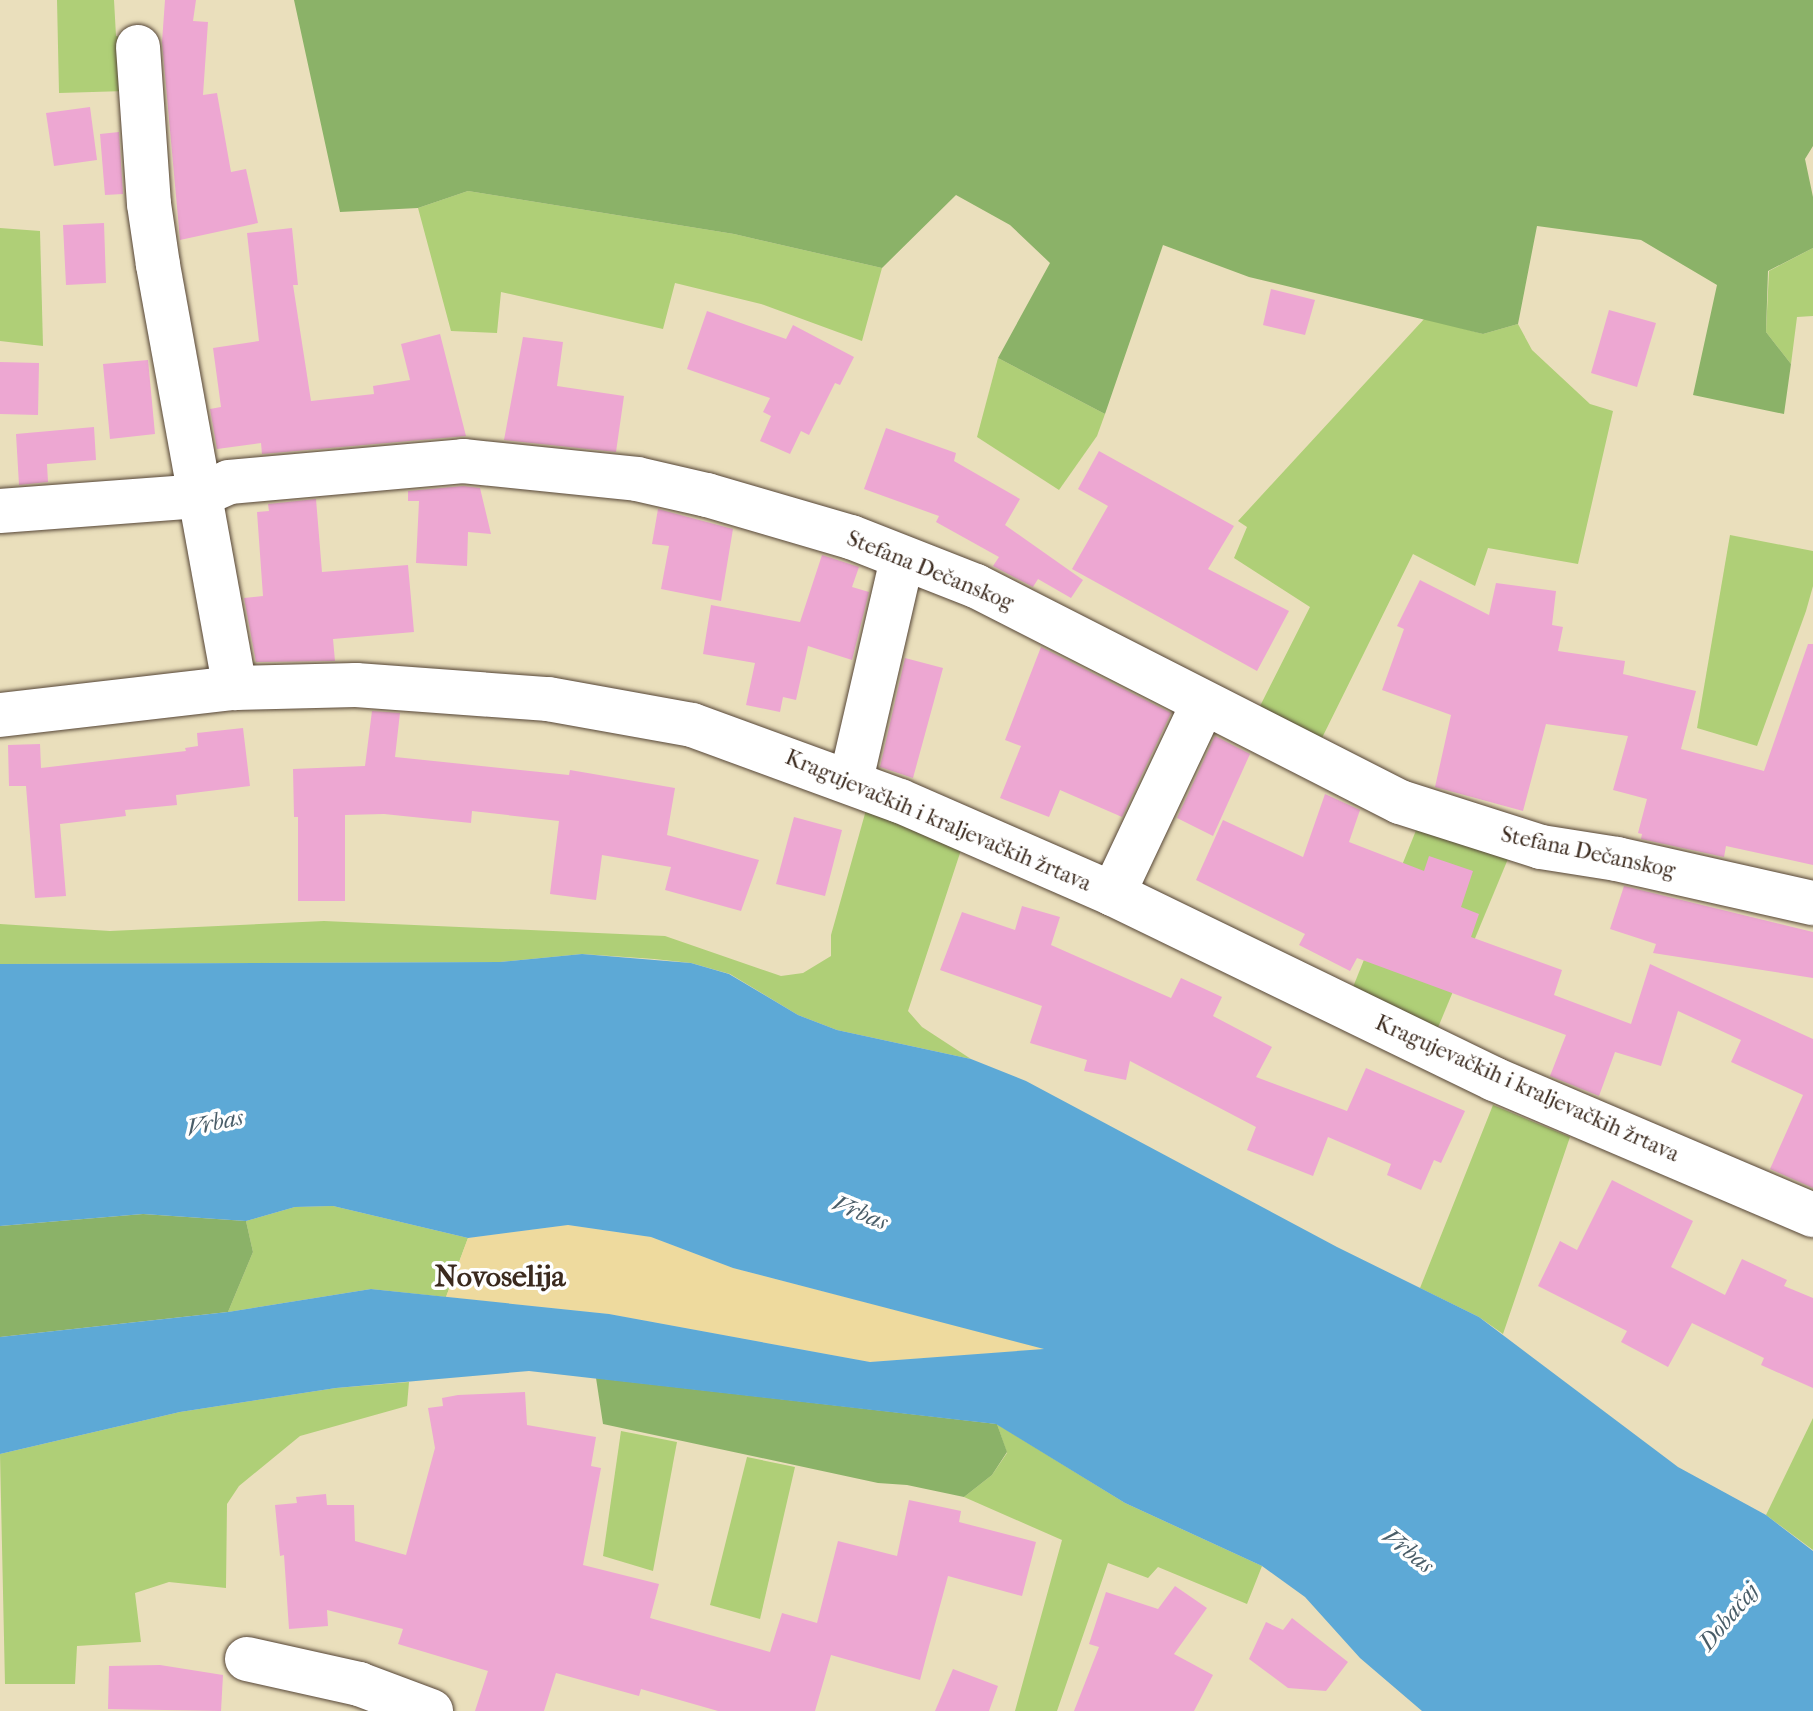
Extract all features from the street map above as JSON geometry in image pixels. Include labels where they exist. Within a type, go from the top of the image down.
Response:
[{"type":"street","points":[[138,47],[149,204],[198,496],[235,688]]},
{"type":"street","name":"Stefana Dečanskog","points":[[0,511],[198,496],[229,482],[463,461],[550,467],[637,479],[707,495],[851,537],[1007,600],[1203,704],[1400,802],[1510,840],[1692,875],[1813,903]]},
{"type":"street","points":[[851,780],[902,559]]},
{"type":"street","name":"Kragujevačkih i kraljevačkih žrtava","points":[[0,715],[235,688],[356,685],[548,699],[692,725],[851,780],[1113,894],[1494,1079],[1813,1215]]},
{"type":"street","points":[[1113,894],[1203,704]]},
{"type":"street","points":[[247,1659],[310,1670],[359,1684],[408,1707]]},
{"type":"green space","points":[[57,0],[114,0],[116,36],[124,37],[126,91],[59,93]]},
{"type":"green space","points":[[294,0],[1813,0],[1813,146],[1805,159],[1813,197],[1813,248],[1768,271],[1766,332],[1791,364],[1784,414],[1693,395],[1717,285],[1641,240],[1537,226],[1518,324],[1483,334],[1249,277],[1163,245],[1105,414],[998,358],[1050,263],[1010,225],[956,195],[882,268],[734,234],[468,191],[418,208],[340,212]]},
{"type":"green space","points":[[468,191],[734,234],[882,268],[862,341],[761,304],[675,283],[663,329],[501,292],[497,333],[451,331],[418,208]]},
{"type":"green space","points":[[0,228],[40,231],[43,346],[0,341]]},
{"type":"green space","points":[[1813,248],[1813,316],[1797,317],[1791,364],[1766,332],[1769,271]]},
{"type":"green space","points":[[1425,318],[1483,334],[1518,324],[1532,350],[1590,404],[1613,411],[1578,564],[1488,548],[1475,586],[1413,554],[1316,750],[1254,718],[1310,607],[1234,558],[1247,527],[1238,521]]},
{"type":"green space","points":[[998,358],[1105,414],[1097,436],[1059,490],[977,437]]},
{"type":"green space","points":[[1730,535],[1813,551],[1813,586],[1806,611],[1757,746],[1697,728]]},
{"type":"green space","points":[[866,810],[961,850],[908,1011],[922,1027],[971,1059],[837,1030],[798,1015],[730,974],[691,963],[654,959],[582,954],[500,962],[0,964],[0,924],[110,931],[324,921],[665,936],[781,976],[803,973],[831,956],[831,935]]},
{"type":"green space","points":[[1419,823],[1510,854],[1437,1030],[1351,992]]},
{"type":"green space","points":[[1493,1105],[1570,1137],[1503,1334],[1479,1317],[1420,1288]]},
{"type":"green space","points":[[333,1206],[468,1238],[446,1297],[371,1289],[228,1312],[253,1252],[246,1221],[295,1207]]},
{"type":"green space","points":[[143,1214],[246,1221],[253,1252],[228,1312],[0,1337],[0,1226]]},
{"type":"green space","points":[[596,1378],[997,1424],[1007,1452],[992,1475],[964,1497],[907,1485],[878,1483],[603,1424]]},
{"type":"green space","points":[[409,1382],[407,1406],[300,1436],[239,1486],[227,1504],[226,1588],[169,1582],[135,1593],[141,1642],[77,1646],[75,1684],[5,1684],[0,1454],[180,1412],[336,1388]]},
{"type":"green space","points":[[1813,1418],[1813,1550],[1766,1515]]},
{"type":"green space","points":[[997,1424],[1125,1503],[1262,1566],[1247,1604],[1158,1567],[1148,1578],[1108,1563],[1057,1711],[1015,1711],[1062,1540],[964,1497],[992,1475],[1007,1453]]},
{"type":"green space","points":[[621,1431],[677,1442],[653,1571],[603,1556]]},
{"type":"green space","points":[[747,1457],[795,1467],[760,1619],[710,1605]]},
{"type":"sand","points":[[568,1225],[651,1237],[733,1268],[1047,1349],[870,1362],[609,1314],[446,1297],[468,1238]]},
{"type":"water","points":[[582,954],[691,963],[729,974],[798,1015],[837,1030],[971,1059],[1026,1081],[1337,1247],[1479,1317],[1678,1467],[1766,1515],[1813,1551],[1813,1711],[1422,1711],[1360,1658],[1305,1597],[1262,1566],[1125,1503],[996,1424],[529,1371],[336,1388],[180,1412],[0,1454],[0,1337],[228,1312],[371,1289],[609,1314],[870,1362],[1044,1349],[733,1268],[651,1237],[568,1225],[468,1238],[333,1206],[295,1207],[246,1221],[143,1214],[0,1226],[0,964],[500,962]]},
{"type":"building","points":[[165,0],[196,0],[193,21],[208,22],[203,95],[217,93],[231,172],[246,169],[258,223],[180,240],[162,42]]},
{"type":"building","points":[[90,107],[97,160],[54,166],[46,113]]},
{"type":"building","points":[[119,132],[123,194],[105,195],[100,134]]},
{"type":"building","points":[[104,223],[106,283],[66,285],[63,225]]},
{"type":"building","points":[[292,228],[298,285],[293,285],[311,401],[374,394],[373,386],[410,380],[401,344],[440,334],[466,436],[262,454],[261,443],[217,449],[210,409],[221,407],[213,348],[259,341],[247,233]]},
{"type":"building","points":[[1271,289],[1315,300],[1305,335],[1263,325]]},
{"type":"building","points":[[1609,310],[1656,323],[1637,387],[1591,373]]},
{"type":"building","points":[[707,311],[786,339],[793,325],[854,357],[840,385],[835,383],[809,435],[801,431],[790,454],[760,441],[771,416],[763,412],[770,398],[687,369]]},
{"type":"building","points":[[523,337],[563,342],[557,386],[624,396],[616,452],[504,440]]},
{"type":"building","points":[[148,360],[155,434],[110,439],[103,364]]},
{"type":"building","points":[[0,362],[39,363],[38,415],[0,414]]},
{"type":"building","points":[[94,427],[96,460],[47,464],[48,482],[19,485],[16,434]]},
{"type":"building","points":[[886,428],[956,453],[954,461],[1020,499],[1005,525],[1083,580],[1071,598],[1038,579],[1033,587],[993,566],[999,557],[936,522],[939,516],[864,489]]},
{"type":"building","points":[[1099,451],[1234,526],[1208,569],[1289,611],[1257,671],[1072,569],[1108,506],[1078,489]]},
{"type":"building","points":[[463,486],[480,488],[491,534],[468,532],[467,566],[416,563],[419,501],[408,501],[408,491]]},
{"type":"building","points":[[316,499],[322,572],[408,565],[414,632],[333,639],[335,661],[256,662],[244,598],[263,596],[257,512],[269,511],[268,504]]},
{"type":"building","points":[[658,509],[733,529],[721,601],[661,589],[669,546],[652,544]]},
{"type":"building","points":[[822,555],[859,567],[852,587],[869,592],[852,660],[808,646],[796,700],[783,697],[780,712],[746,705],[755,663],[703,654],[711,605],[800,622]]},
{"type":"building","points":[[1420,580],[1489,615],[1496,583],[1556,591],[1552,625],[1563,627],[1558,651],[1625,661],[1623,674],[1696,691],[1681,749],[1764,771],[1808,644],[1813,644],[1813,865],[1726,846],[1724,857],[1641,839],[1642,834],[1638,833],[1647,799],[1613,790],[1628,736],[1546,724],[1523,811],[1435,787],[1451,715],[1382,690],[1404,629],[1397,626]]},
{"type":"building","points":[[1041,647],[1171,713],[1122,817],[1060,790],[1049,817],[1000,798],[1021,746],[1005,740]]},
{"type":"building","points":[[905,658],[943,668],[913,778],[880,767]]},
{"type":"building","points":[[372,711],[400,713],[395,757],[569,775],[570,770],[675,788],[667,835],[759,860],[741,911],[665,890],[671,867],[602,855],[596,900],[550,894],[559,821],[472,811],[471,823],[384,814],[345,815],[345,901],[298,901],[298,817],[294,817],[293,769],[365,766]]},
{"type":"building","points":[[243,728],[250,786],[176,795],[177,805],[125,810],[126,816],[60,824],[66,896],[35,898],[26,786],[9,786],[8,745],[40,744],[41,768],[186,751],[185,748],[198,746],[197,733]]},
{"type":"building","points":[[1215,736],[1250,754],[1213,836],[1177,818]]},
{"type":"building","points":[[1325,794],[1360,810],[1349,842],[1424,871],[1429,856],[1473,871],[1461,907],[1479,914],[1471,937],[1562,970],[1554,995],[1631,1024],[1650,964],[1813,1039],[1813,1188],[1770,1169],[1803,1095],[1731,1062],[1741,1040],[1678,1011],[1661,1066],[1615,1052],[1599,1096],[1550,1076],[1566,1035],[1357,958],[1350,971],[1299,945],[1305,934],[1196,880],[1223,820],[1303,857]]},
{"type":"building","points":[[794,817],[842,830],[825,896],[776,884]]},
{"type":"building","points":[[1624,886],[1813,932],[1813,978],[1653,953],[1656,944],[1610,929]]},
{"type":"building","points":[[1022,906],[1060,917],[1051,945],[1171,998],[1181,978],[1222,997],[1213,1016],[1272,1047],[1256,1077],[1347,1111],[1366,1068],[1465,1111],[1441,1163],[1434,1160],[1421,1190],[1387,1175],[1391,1164],[1328,1137],[1313,1176],[1247,1150],[1256,1127],[1130,1061],[1126,1080],[1084,1071],[1087,1060],[1030,1043],[1042,1006],[940,970],[962,912],[1015,930]]},
{"type":"building","points":[[1612,1180],[1693,1221],[1671,1267],[1725,1295],[1742,1259],[1787,1280],[1784,1286],[1813,1298],[1813,1388],[1761,1365],[1764,1358],[1692,1323],[1668,1367],[1621,1342],[1627,1331],[1538,1286],[1560,1241],[1577,1250]]},
{"type":"building","points":[[525,1392],[527,1425],[596,1437],[591,1466],[601,1468],[583,1565],[659,1584],[650,1618],[770,1652],[782,1613],[817,1623],[838,1541],[897,1556],[909,1500],[961,1511],[959,1522],[1036,1542],[1022,1596],[948,1576],[920,1680],[831,1655],[815,1711],[718,1711],[641,1689],[639,1696],[556,1673],[544,1711],[475,1711],[488,1671],[398,1644],[403,1629],[327,1610],[328,1626],[289,1629],[284,1555],[280,1556],[275,1505],[297,1503],[296,1497],[326,1494],[327,1505],[354,1505],[355,1541],[406,1555],[435,1448],[428,1408],[443,1406],[442,1398],[458,1395]]},
{"type":"building","points":[[1175,1586],[1207,1608],[1174,1654],[1213,1675],[1194,1711],[1074,1711],[1099,1647],[1089,1644],[1106,1592],[1158,1609]]},
{"type":"building","points":[[1292,1618],[1348,1662],[1326,1691],[1288,1688],[1249,1659],[1266,1622],[1283,1630]]},
{"type":"building","points":[[160,1665],[223,1675],[221,1711],[108,1709],[109,1666]]},
{"type":"building","points":[[953,1669],[998,1686],[989,1711],[935,1711]]},
{"type":"district","name":"Novoselija","points":[[500,1277]]},
{"type":"water label","name":"Vrbas","points":[[215,1123]]},
{"type":"water label","name":"Vrbas","points":[[860,1213]]},
{"type":"water label","name":"Vrbas","points":[[1408,1551]]},
{"type":"water label","name":"Dobačaj","points":[[1729,1617]]}]
